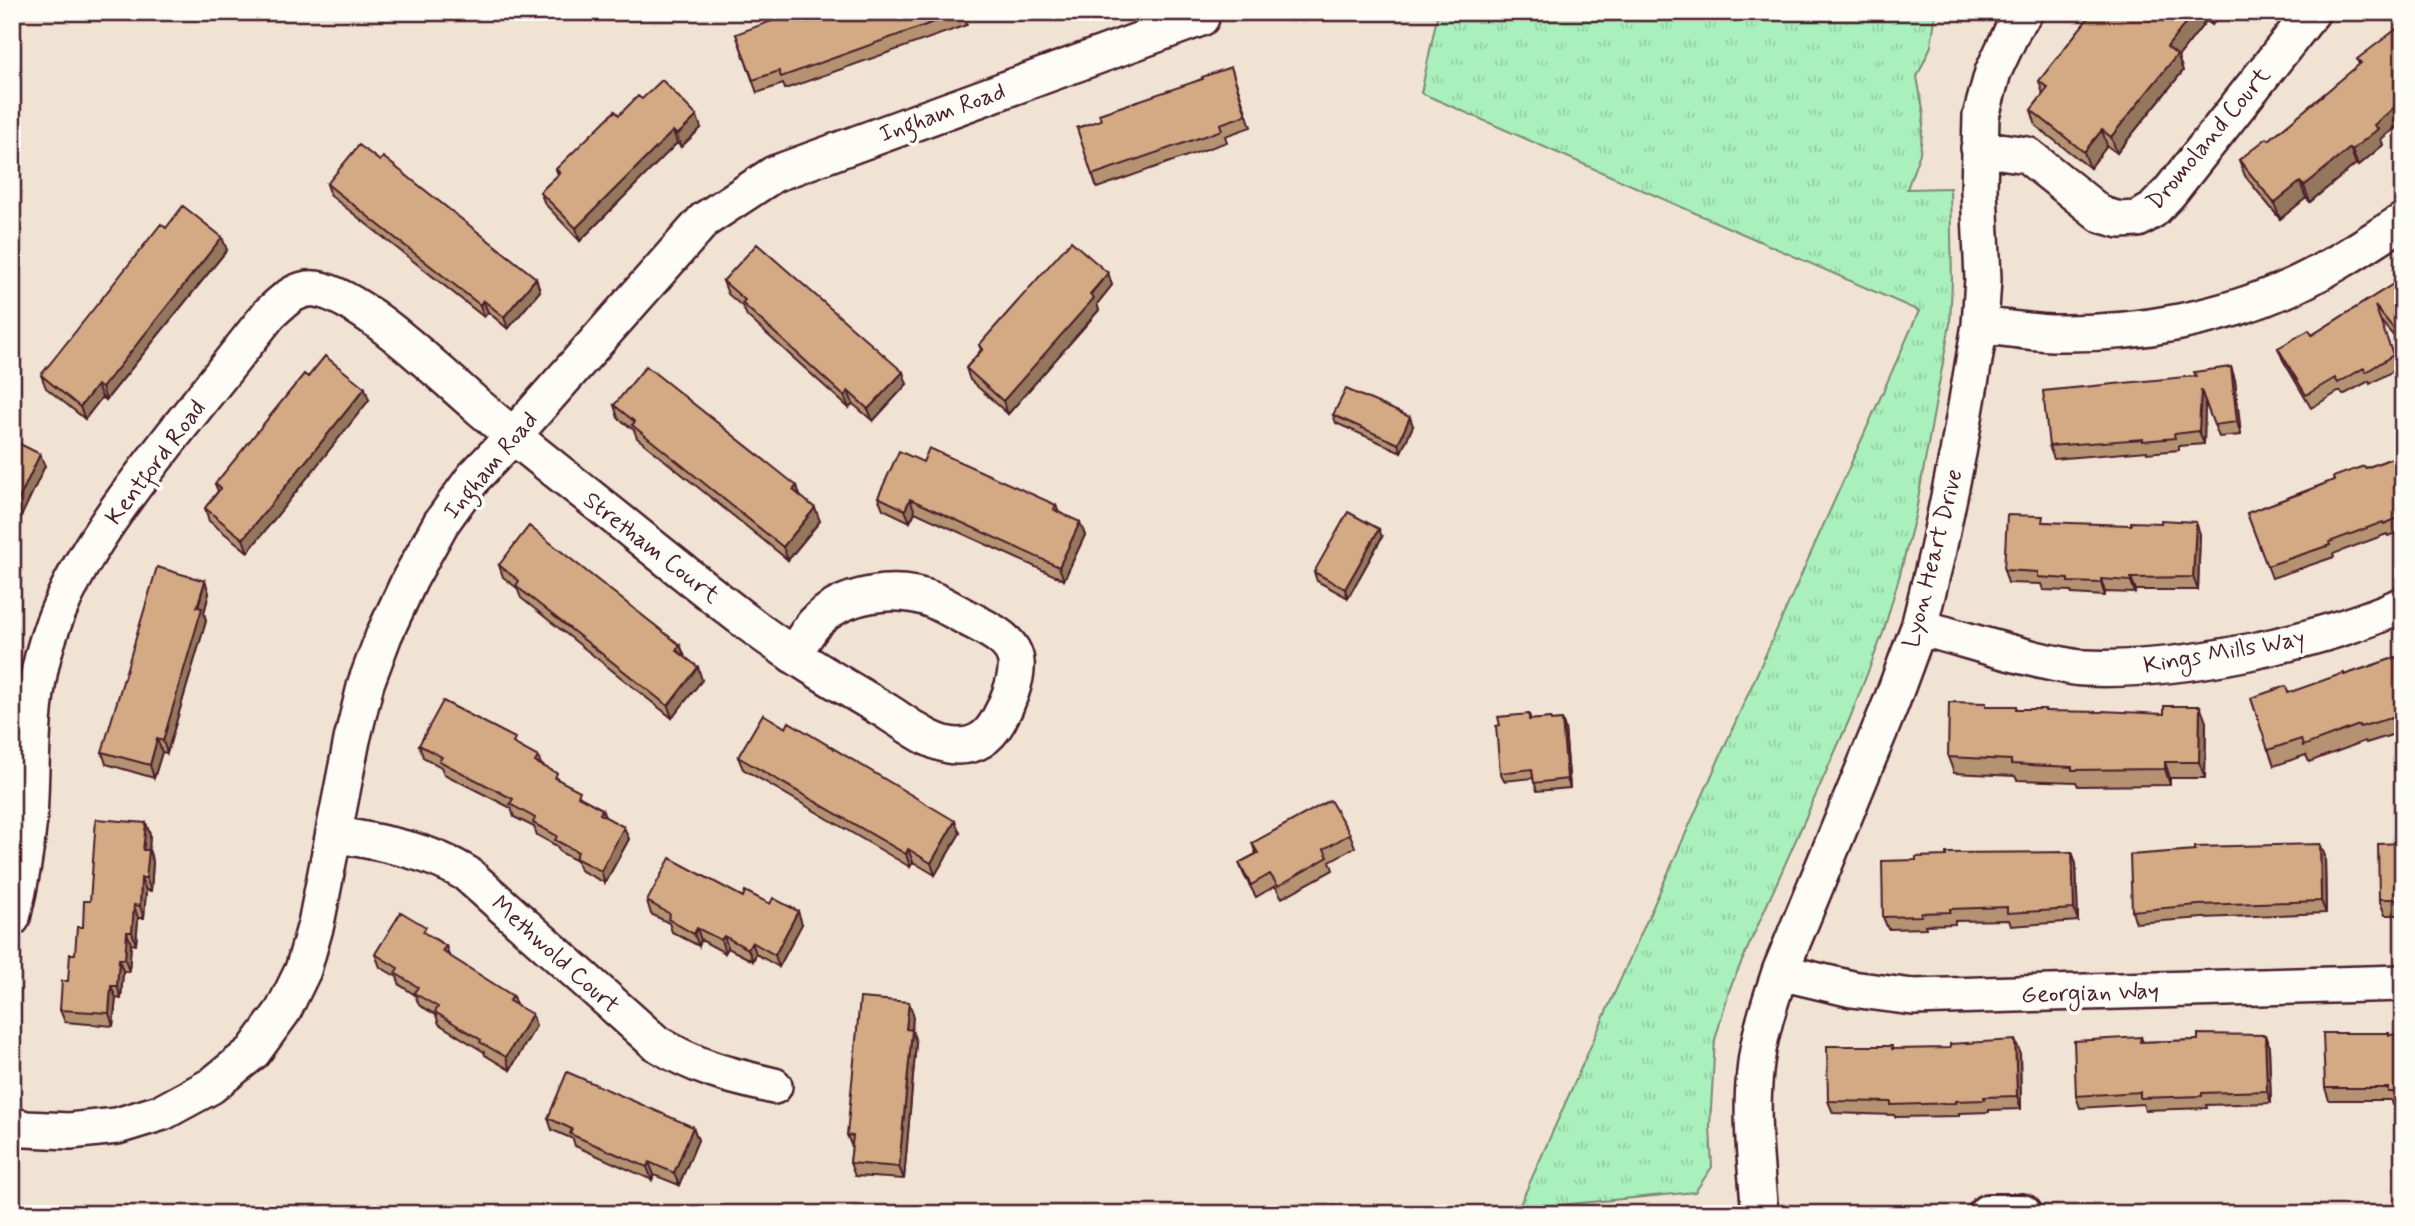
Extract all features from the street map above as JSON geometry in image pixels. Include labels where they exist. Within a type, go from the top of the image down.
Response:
[{"type":"main road","points":[[1988,1214],[2022,1214]]},
{"type":"street","name":"Lyon Heart Drive","points":[[1760,1214],[1754,1126],[1755,1073],[1765,1018],[1780,972],[1891,703],[1919,627],[1958,453],[1980,325],[1983,279],[1979,148],[1981,116],[1993,72],[2015,25],[2025,12]]},
{"type":"street","name":"Dromoland Court","points":[[1979,148],[2027,155],[2102,215],[2120,220],[2138,219],[2153,210],[2169,193],[2312,12]]},
{"type":"street","name":"Ingham Road","points":[[12,1125],[26,1129],[70,1131],[117,1126],[163,1112],[211,1086],[253,1052],[283,1011],[303,970],[316,924],[366,682],[410,579],[441,523],[474,477],[704,220],[774,174],[1201,18]]},
{"type":"street","points":[[1980,325],[2057,333],[2111,332],[2171,323],[2224,310],[2293,286],[2350,256],[2403,220]]},
{"type":"street","name":"Kentford Road","points":[[12,918],[21,881],[29,821],[40,668],[58,614],[86,558],[124,499],[268,314],[291,295],[313,288],[338,295],[370,314],[513,436]]},
{"type":"street","name":"Stretham Court","points":[[513,436],[751,625],[793,655],[934,740],[956,746],[976,743],[988,735],[999,720],[1014,679],[1016,663],[1012,650],[987,629],[933,600],[890,593],[847,601],[829,611],[813,624],[793,655]]},
{"type":"street","name":"Kings Mills Way","points":[[1919,627],[2033,659],[2083,668],[2130,667],[2179,663],[2260,648],[2329,632],[2403,605]]},
{"type":"street","name":"Methwold Court","points":[[334,834],[416,850],[445,861],[467,874],[656,1043],[684,1060],[722,1074],[774,1086]]},
{"type":"street","name":"Georgian Way","points":[[1780,972],[1862,991],[1913,997],[2403,983]]},
{"type":"green space","points":[[1438,12],[1936,12],[1931,46],[1917,77],[1924,115],[1920,153],[1907,189],[1950,188],[1952,281],[1950,324],[1915,516],[1883,633],[1850,718],[1730,988],[1715,1040],[1710,1126],[1712,1167],[1695,1192],[1518,1209],[1919,311],[1421,93]]},
{"type":"building","points":[[796,12],[962,12],[781,77],[779,71],[753,80],[736,34]]},
{"type":"building","points":[[2093,12],[2194,12],[2167,47],[2177,55],[2111,137],[2102,130],[2084,152],[2031,110],[2048,88],[2039,81]]},
{"type":"building","points":[[2403,24],[2403,96],[2395,102],[2397,105],[2374,125],[2378,129],[2352,150],[2350,148],[2304,186],[2300,182],[2274,203],[2239,160],[2267,138],[2269,140],[2361,63],[2357,59]]},
{"type":"building","points":[[1231,67],[1246,115],[1220,124],[1222,130],[1092,175],[1077,128],[1101,120],[1099,114]]},
{"type":"building","points":[[662,80],[697,116],[677,135],[673,131],[576,228],[540,192],[560,173],[556,169],[615,111],[619,115],[638,96],[642,99]]},
{"type":"building","points":[[359,145],[380,161],[383,157],[536,278],[504,317],[483,300],[480,305],[327,184]]},
{"type":"building","points":[[183,206],[222,237],[102,388],[97,385],[80,407],[41,375],[161,224],[166,228]]},
{"type":"building","points":[[1071,241],[1108,273],[1090,294],[1094,298],[1003,401],[966,368],[983,349],[979,345]]},
{"type":"building","points":[[757,244],[903,372],[868,409],[848,391],[844,396],[742,303],[745,300],[723,281]]},
{"type":"building","points":[[2403,278],[2403,340],[2375,306],[2393,355],[2366,372],[2364,368],[2338,383],[2335,378],[2306,395],[2278,348],[2309,330],[2312,335]]},
{"type":"building","points":[[325,356],[365,388],[243,539],[205,508],[221,488],[215,484],[304,374],[308,377]]},
{"type":"building","points":[[646,366],[797,486],[793,490],[815,508],[783,547],[632,425],[635,422],[614,405]]},
{"type":"building","points":[[2231,367],[2237,422],[2214,425],[2201,390],[2199,431],[2174,434],[2175,438],[2049,446],[2043,391],[2196,376],[2194,372]]},
{"type":"building","points":[[1346,389],[1410,417],[1398,444],[1333,415]]},
{"type":"building","points":[[12,440],[40,454],[12,514]]},
{"type":"building","points":[[929,448],[1056,505],[1054,510],[1080,522],[1059,567],[910,499],[905,510],[878,497],[899,451],[923,462]]},
{"type":"building","points":[[2403,454],[2403,516],[2267,566],[2247,513],[2334,480],[2333,477]]},
{"type":"building","points":[[1348,512],[1379,529],[1345,589],[1314,572]]},
{"type":"building","points":[[2007,515],[2043,516],[2042,522],[2131,525],[2131,522],[2161,523],[2161,520],[2196,522],[2193,577],[2131,578],[2131,581],[2101,579],[2101,583],[2068,582],[2068,579],[2038,577],[2038,572],[2004,570]]},
{"type":"building","points":[[529,526],[680,645],[676,650],[698,667],[668,706],[516,586],[519,581],[499,565]]},
{"type":"building","points":[[157,567],[205,581],[197,607],[202,608],[163,741],[157,739],[150,765],[102,752]]},
{"type":"building","points":[[2403,655],[2403,715],[2360,727],[2359,725],[2303,746],[2301,739],[2268,750],[2251,698],[2286,686],[2288,693]]},
{"type":"building","points":[[443,701],[515,738],[513,743],[538,757],[535,762],[557,773],[555,778],[580,791],[578,796],[602,809],[600,814],[624,827],[601,871],[575,858],[578,852],[555,840],[557,836],[533,823],[535,818],[510,804],[513,799],[439,761],[442,757],[419,745]]},
{"type":"building","points":[[1949,702],[1986,703],[1986,706],[2016,706],[2016,709],[2045,711],[2164,714],[2164,706],[2200,706],[2199,762],[2165,762],[2165,769],[2072,770],[2072,767],[2011,764],[2011,760],[1948,757]]},
{"type":"building","points":[[763,714],[786,728],[789,722],[955,821],[931,863],[908,849],[906,854],[738,757]]},
{"type":"building","points":[[1529,714],[1529,720],[1562,720],[1567,779],[1534,783],[1532,769],[1500,773],[1496,726],[1500,725],[1498,717]]},
{"type":"building","points":[[1330,800],[1350,834],[1324,849],[1328,857],[1278,886],[1270,874],[1251,885],[1239,863],[1258,853],[1252,843]]},
{"type":"building","points":[[96,819],[146,823],[143,850],[149,850],[146,878],[141,878],[140,906],[134,905],[132,932],[127,932],[125,959],[119,959],[117,986],[111,986],[109,1013],[60,1010],[62,981],[68,981],[70,954],[75,954],[77,927],[83,927],[84,901],[90,901]]},
{"type":"building","points":[[2403,843],[2403,899],[2379,899],[2378,844]]},
{"type":"building","points":[[2320,844],[2321,901],[2198,905],[2132,911],[2130,855],[2195,850],[2195,847]]},
{"type":"building","points":[[2072,852],[2074,909],[2007,913],[2007,907],[1950,909],[1950,912],[1921,913],[1921,916],[1883,917],[1882,861],[1916,860],[1916,857],[1946,856],[1946,853]]},
{"type":"building","points":[[670,858],[743,897],[745,891],[770,904],[773,898],[798,911],[775,955],[752,942],[748,949],[724,936],[721,940],[697,928],[694,934],[668,919],[670,914],[647,901]]},
{"type":"building","points":[[401,912],[426,927],[423,932],[446,946],[442,951],[513,996],[509,1001],[532,1014],[506,1057],[435,1012],[438,1007],[414,993],[418,987],[395,973],[398,968],[375,954]]},
{"type":"building","points":[[860,998],[909,1002],[906,1029],[912,1030],[899,1167],[850,1163],[853,1136],[847,1135]]},
{"type":"building","points":[[2323,1033],[2403,1034],[2403,1092],[2388,1092],[2388,1088],[2325,1088]]},
{"type":"building","points":[[2198,1034],[2265,1035],[2267,1091],[2140,1098],[2140,1092],[2076,1096],[2074,1041],[2141,1037],[2140,1042],[2198,1040]]},
{"type":"building","points":[[2015,1040],[2017,1096],[1984,1097],[1985,1100],[1955,1103],[1891,1105],[1891,1102],[1828,1101],[1827,1046],[1950,1048],[1950,1044]]},
{"type":"building","points":[[567,1072],[693,1127],[674,1173],[649,1162],[647,1167],[570,1134],[572,1129],[548,1118]]}]
